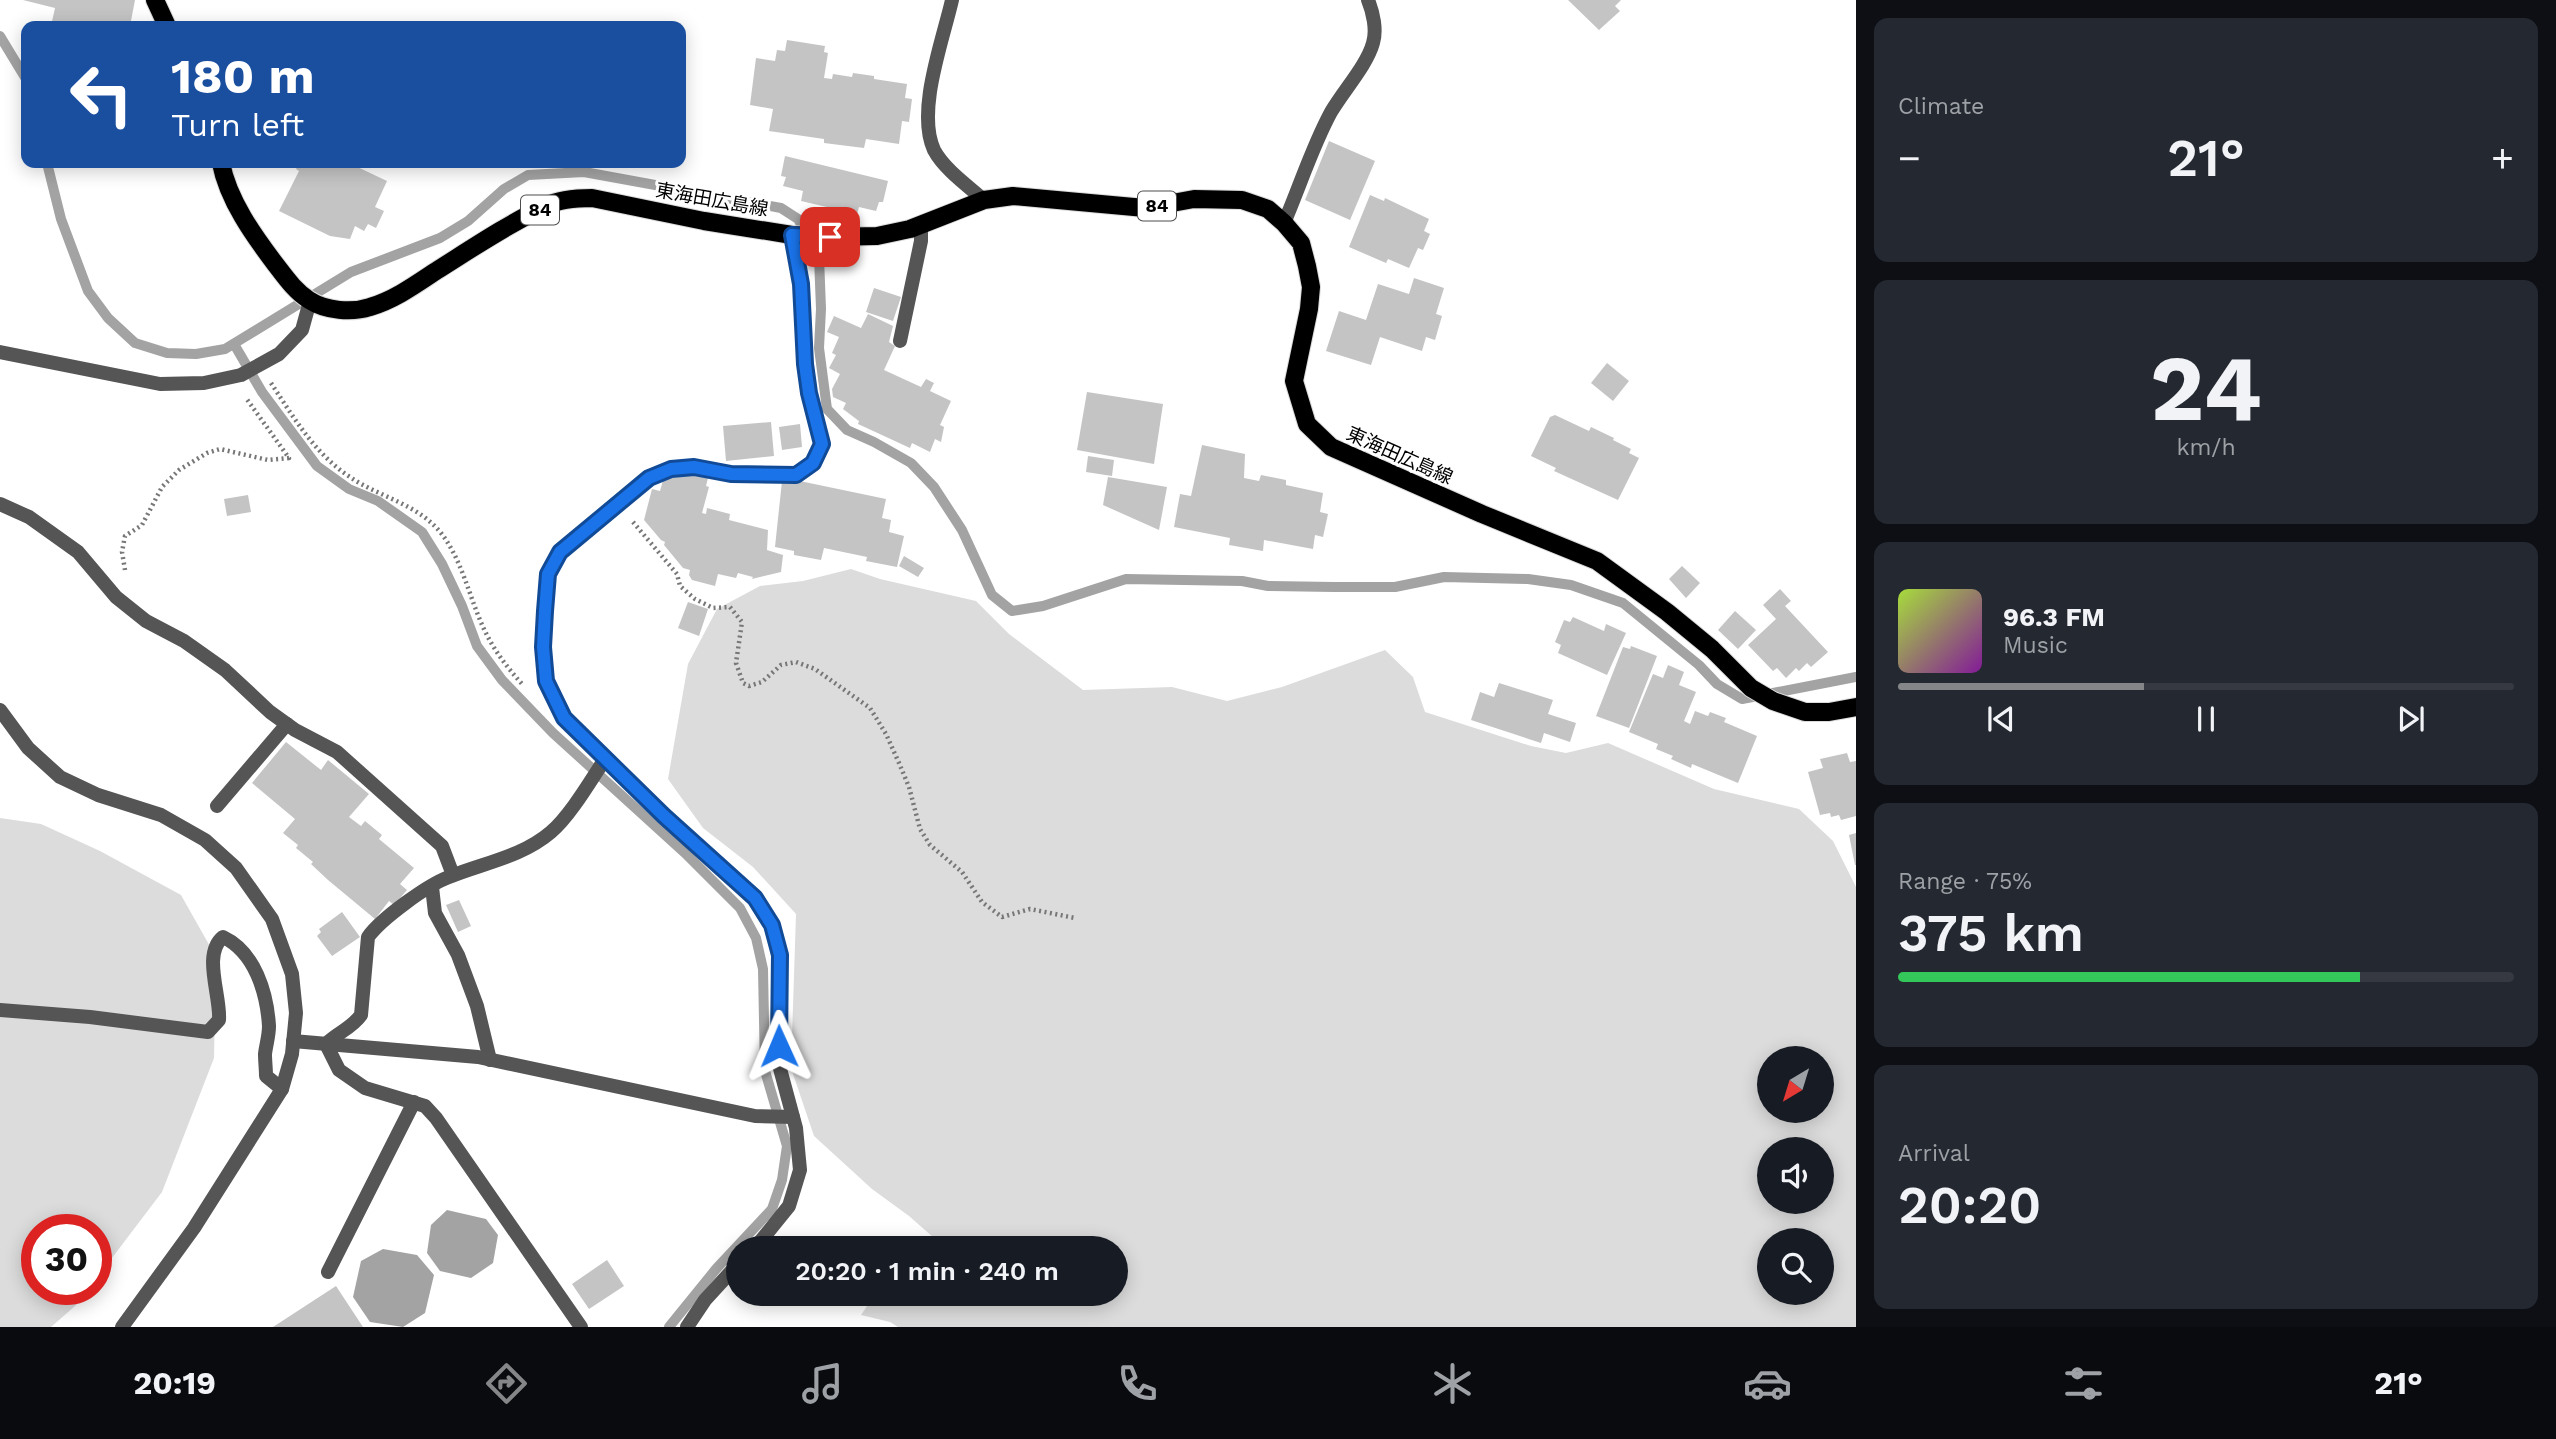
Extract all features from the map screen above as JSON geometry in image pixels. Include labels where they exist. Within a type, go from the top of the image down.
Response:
[{"type":"main road","points":[[155,0],[165,21]]},
{"type":"main road","name":"東海田広島線","points":[[222,168],[237,204],[285,277],[310,301],[338,310],[358,310],[393,299],[470,250],[546,206],[562,200],[592,198],[704,221],[792,235],[877,236],[921,225],[984,201],[1013,196],[1145,208],[1194,199],[1242,200],[1268,209],[1301,243],[1311,287],[1294,381],[1307,424],[1331,447],[1482,514],[1597,561],[1667,612],[1712,649],[1751,688],[1773,701],[1805,712],[1829,712],[1856,707]]},
{"type":"street","points":[[952,0],[932,86],[928,115],[929,133],[935,151],[984,201]]},
{"type":"street","points":[[1284,223],[1329,116],[1346,86],[1367,59],[1374,39],[1372,10],[1368,0]]},
{"type":"street","points":[[900,341],[921,241],[921,225]]},
{"type":"street","points":[[765,1236],[789,1206],[800,1170],[796,1128],[779,1065],[780,955],[772,925],[755,898],[564,718],[546,681],[543,647],[548,574],[560,552],[649,478],[671,469],[694,467],[731,474],[796,475],[813,463],[822,444],[809,393],[801,284],[792,235]]},
{"type":"street","points":[[0,352],[160,384],[204,383],[232,377],[278,354],[302,330],[310,301]]},
{"type":"street","points":[[0,504],[29,517],[78,552],[116,597],[146,621],[184,641],[225,670],[270,712],[287,724],[337,752],[442,846],[453,875]]},
{"type":"street","points":[[0,710],[28,748],[60,776],[98,795],[161,815],[205,840],[236,868],[272,919],[292,974],[296,1013],[292,1054],[282,1089],[194,1228],[122,1327]]},
{"type":"street","points":[[217,806],[287,724]]},
{"type":"street","points":[[326,1044],[354,1024],[361,1015],[368,937],[380,923],[453,875],[517,853],[552,832],[605,759]]},
{"type":"street","points":[[432,887],[435,913],[457,955],[472,993],[489,1059]]},
{"type":"street","points":[[0,1010],[90,1017],[208,1032],[219,1020],[212,956],[216,943],[223,937],[245,953],[265,995],[269,1029],[265,1055],[266,1076],[282,1089]]},
{"type":"street","points":[[293,1041],[489,1059],[755,1116],[793,1116]]},
{"type":"street","points":[[326,1044],[339,1070],[365,1088],[425,1105],[580,1327]]},
{"type":"street","points":[[328,1272],[414,1102]]},
{"type":"street","points":[[687,1327],[705,1300],[726,1277]]},
{"type":"path","points":[[259,365],[314,447],[352,479],[419,513],[440,533],[455,557],[496,653],[541,702],[560,709]]},
{"type":"path","points":[[134,611],[134,597],[125,573],[122,552],[125,536],[142,525],[162,488],[179,470],[197,458],[220,449],[268,460],[289,458],[232,377]]},
{"type":"path","points":[[617,502],[677,574],[680,586],[695,599],[713,608],[730,607],[742,622],[736,663],[743,683],[750,686],[762,682],[781,665],[796,662],[815,669],[836,682],[870,708],[886,734],[909,787],[920,829],[930,845],[962,872],[982,902],[1002,917],[1031,909],[1075,918]]},
{"type":"shaded area","points":[[851,569],[880,579],[976,601],[1009,634],[1083,690],[1172,687],[1227,701],[1282,687],[1385,650],[1413,677],[1425,712],[1531,746],[1566,753],[1608,743],[1714,789],[1799,809],[1833,841],[1856,887],[1856,1327],[898,1327],[890,1322],[861,1315],[867,1306],[1128,1306],[1128,1236],[932,1236],[872,1189],[814,1136],[791,1068],[796,914],[753,867],[703,828],[668,779],[688,664],[717,609],[760,586],[803,581]]},
{"type":"shaded area","points":[[0,818],[41,824],[100,851],[181,895],[216,957],[214,1058],[162,1192],[112,1258],[112,1214],[21,1214],[21,1305],[76,1305],[51,1327],[0,1327]]},
{"type":"shaded area","points":[[447,1210],[486,1219],[498,1235],[493,1263],[471,1278],[440,1271],[427,1253],[431,1225]]},
{"type":"shaded area","points":[[383,1249],[417,1255],[434,1275],[425,1313],[403,1327],[370,1322],[353,1297],[361,1261]]},
{"type":"building","points":[[23,0],[135,0],[131,21],[52,21],[55,8]]},
{"type":"building","points":[[1568,0],[1621,0],[1615,6],[1620,11],[1599,30]]},
{"type":"building","points":[[787,40],[825,46],[824,52],[828,53],[824,78],[832,79],[833,74],[852,77],[853,73],[907,84],[905,98],[912,99],[909,122],[902,121],[899,144],[866,139],[864,148],[824,143],[824,139],[769,131],[773,109],[750,105],[756,58],[775,61],[777,50],[785,51]]},
{"type":"building","points":[[1329,141],[1375,161],[1350,220],[1305,200]]},
{"type":"building","points":[[785,156],[888,181],[883,202],[879,202],[876,211],[859,207],[857,214],[801,201],[803,191],[783,186],[786,177],[781,176]]},
{"type":"building","points":[[360,168],[387,181],[375,207],[384,211],[376,228],[368,224],[364,231],[355,226],[350,239],[330,236],[279,211],[299,171],[296,169]]},
{"type":"building","points":[[1370,195],[1384,201],[1385,198],[1429,219],[1424,231],[1430,234],[1423,250],[1418,248],[1409,268],[1388,259],[1386,263],[1349,247]]},
{"type":"building","points":[[1414,278],[1444,288],[1436,314],[1442,316],[1435,340],[1426,337],[1422,351],[1380,337],[1371,365],[1326,351],[1339,311],[1366,320],[1378,284],[1409,294]]},
{"type":"building","points":[[874,288],[901,297],[893,321],[866,312]]},
{"type":"building","points":[[868,314],[893,326],[889,342],[895,346],[884,370],[921,387],[926,379],[934,383],[930,391],[951,401],[940,425],[944,427],[941,442],[935,439],[930,452],[912,443],[910,448],[858,424],[859,421],[843,409],[846,403],[833,397],[832,389],[840,374],[829,368],[836,355],[832,353],[839,337],[827,332],[834,316],[861,328]]},
{"type":"building","points":[[1607,363],[1629,381],[1613,401],[1591,383]]},
{"type":"building","points":[[1087,392],[1163,404],[1154,464],[1077,450]]},
{"type":"building","points":[[1555,415],[1589,431],[1591,427],[1614,438],[1613,440],[1631,449],[1629,453],[1639,458],[1618,500],[1554,471],[1556,468],[1531,456],[1550,417]]},
{"type":"building","points":[[771,422],[774,456],[726,461],[723,426]]},
{"type":"building","points":[[800,424],[802,447],[782,450],[779,427]]},
{"type":"building","points":[[1202,445],[1245,454],[1244,478],[1259,481],[1261,475],[1286,480],[1286,485],[1323,493],[1320,512],[1328,514],[1323,537],[1315,535],[1313,549],[1264,540],[1263,551],[1229,545],[1230,538],[1174,527],[1180,494],[1191,496]]},
{"type":"building","points":[[1088,456],[1114,460],[1112,476],[1086,472]]},
{"type":"building","points":[[683,471],[708,478],[706,486],[709,487],[702,513],[706,514],[707,508],[730,514],[729,520],[768,530],[767,550],[783,555],[781,572],[752,579],[753,577],[738,573],[736,578],[718,574],[715,586],[692,580],[690,570],[683,568],[664,545],[665,542],[644,520],[652,489],[660,491],[664,477]]},
{"type":"building","points":[[1108,477],[1167,487],[1159,530],[1103,505]]},
{"type":"building","points":[[795,480],[886,499],[882,518],[891,520],[889,532],[904,536],[897,567],[866,561],[867,557],[824,548],[821,560],[794,555],[794,551],[775,547],[782,481]]},
{"type":"building","points":[[248,495],[251,512],[227,516],[224,499]]},
{"type":"building","points":[[904,556],[924,568],[918,577],[899,566]]},
{"type":"building","points":[[1682,566],[1700,583],[1686,598],[1669,579]]},
{"type":"building","points":[[1780,589],[1791,601],[1785,606],[1828,652],[1811,667],[1807,663],[1799,671],[1796,668],[1786,678],[1777,668],[1773,671],[1748,645],[1776,619],[1763,605]]},
{"type":"building","points":[[688,602],[708,609],[699,636],[678,628]]},
{"type":"building","points":[[1735,611],[1756,630],[1738,649],[1718,630]]},
{"type":"building","points":[[1573,617],[1604,631],[1606,624],[1626,633],[1607,675],[1558,653],[1561,645],[1555,642],[1564,620],[1570,622]]},
{"type":"building","points":[[1631,646],[1657,656],[1629,728],[1596,716],[1623,647],[1630,649]]},
{"type":"building","points":[[1668,665],[1684,672],[1679,685],[1696,692],[1684,721],[1690,724],[1695,711],[1708,716],[1710,712],[1726,718],[1724,722],[1757,736],[1738,783],[1692,764],[1691,768],[1671,759],[1673,756],[1656,749],[1658,744],[1629,732],[1653,674],[1663,678]]},
{"type":"building","points":[[1499,683],[1553,700],[1548,714],[1576,723],[1570,742],[1544,733],[1541,743],[1471,720],[1480,692],[1494,697]]},
{"type":"building","points":[[286,742],[321,770],[328,760],[369,794],[349,817],[361,826],[365,821],[382,835],[379,839],[414,868],[400,884],[407,890],[394,905],[389,901],[375,919],[328,880],[311,864],[313,862],[296,848],[298,845],[283,833],[295,819],[252,783]]},
{"type":"building","points":[[1847,753],[1850,762],[1856,761],[1856,816],[1841,820],[1839,815],[1820,815],[1808,772],[1823,768],[1820,759]]},
{"type":"building","points":[[1856,833],[1856,865],[1855,865],[1849,835]]},
{"type":"building","points":[[459,900],[471,926],[458,932],[446,905]]},
{"type":"building","points":[[342,912],[360,937],[332,956],[317,936],[321,932],[319,929]]},
{"type":"building","points":[[607,1260],[624,1286],[589,1309],[572,1284]]},
{"type":"building","points":[[336,1286],[363,1327],[273,1327]]},
{"type":"waterway","points":[[0,36],[21,71]]},
{"type":"waterway","points":[[48,168],[61,219],[88,291],[108,318],[135,343],[167,353],[196,354],[225,349],[351,272],[440,238],[468,221],[504,189],[528,175],[584,172],[781,208],[798,219],[819,257],[819,348],[827,409],[847,430],[911,463],[934,487],[962,530],[992,595],[1012,611],[1043,606],[1126,579],[1242,581],[1268,586],[1334,587],[1395,587],[1444,577],[1528,579],[1571,585],[1623,603],[1699,665],[1717,684],[1742,699],[1856,677]]},
{"type":"waterway","points":[[234,344],[262,392],[317,466],[349,489],[378,501],[422,532],[442,564],[477,646],[502,680],[553,733],[685,853],[740,908],[756,938],[763,969],[765,1071],[787,1146],[782,1180],[772,1209],[716,1269],[669,1327]]},
{"type":"route","points":[[779,1046],[780,955],[772,925],[755,898],[664,816],[564,718],[546,681],[543,647],[545,611],[548,574],[560,552],[649,478],[671,469],[694,467],[731,474],[796,475],[813,463],[822,444],[809,393],[802,328],[801,284],[792,235],[830,237]]}]
